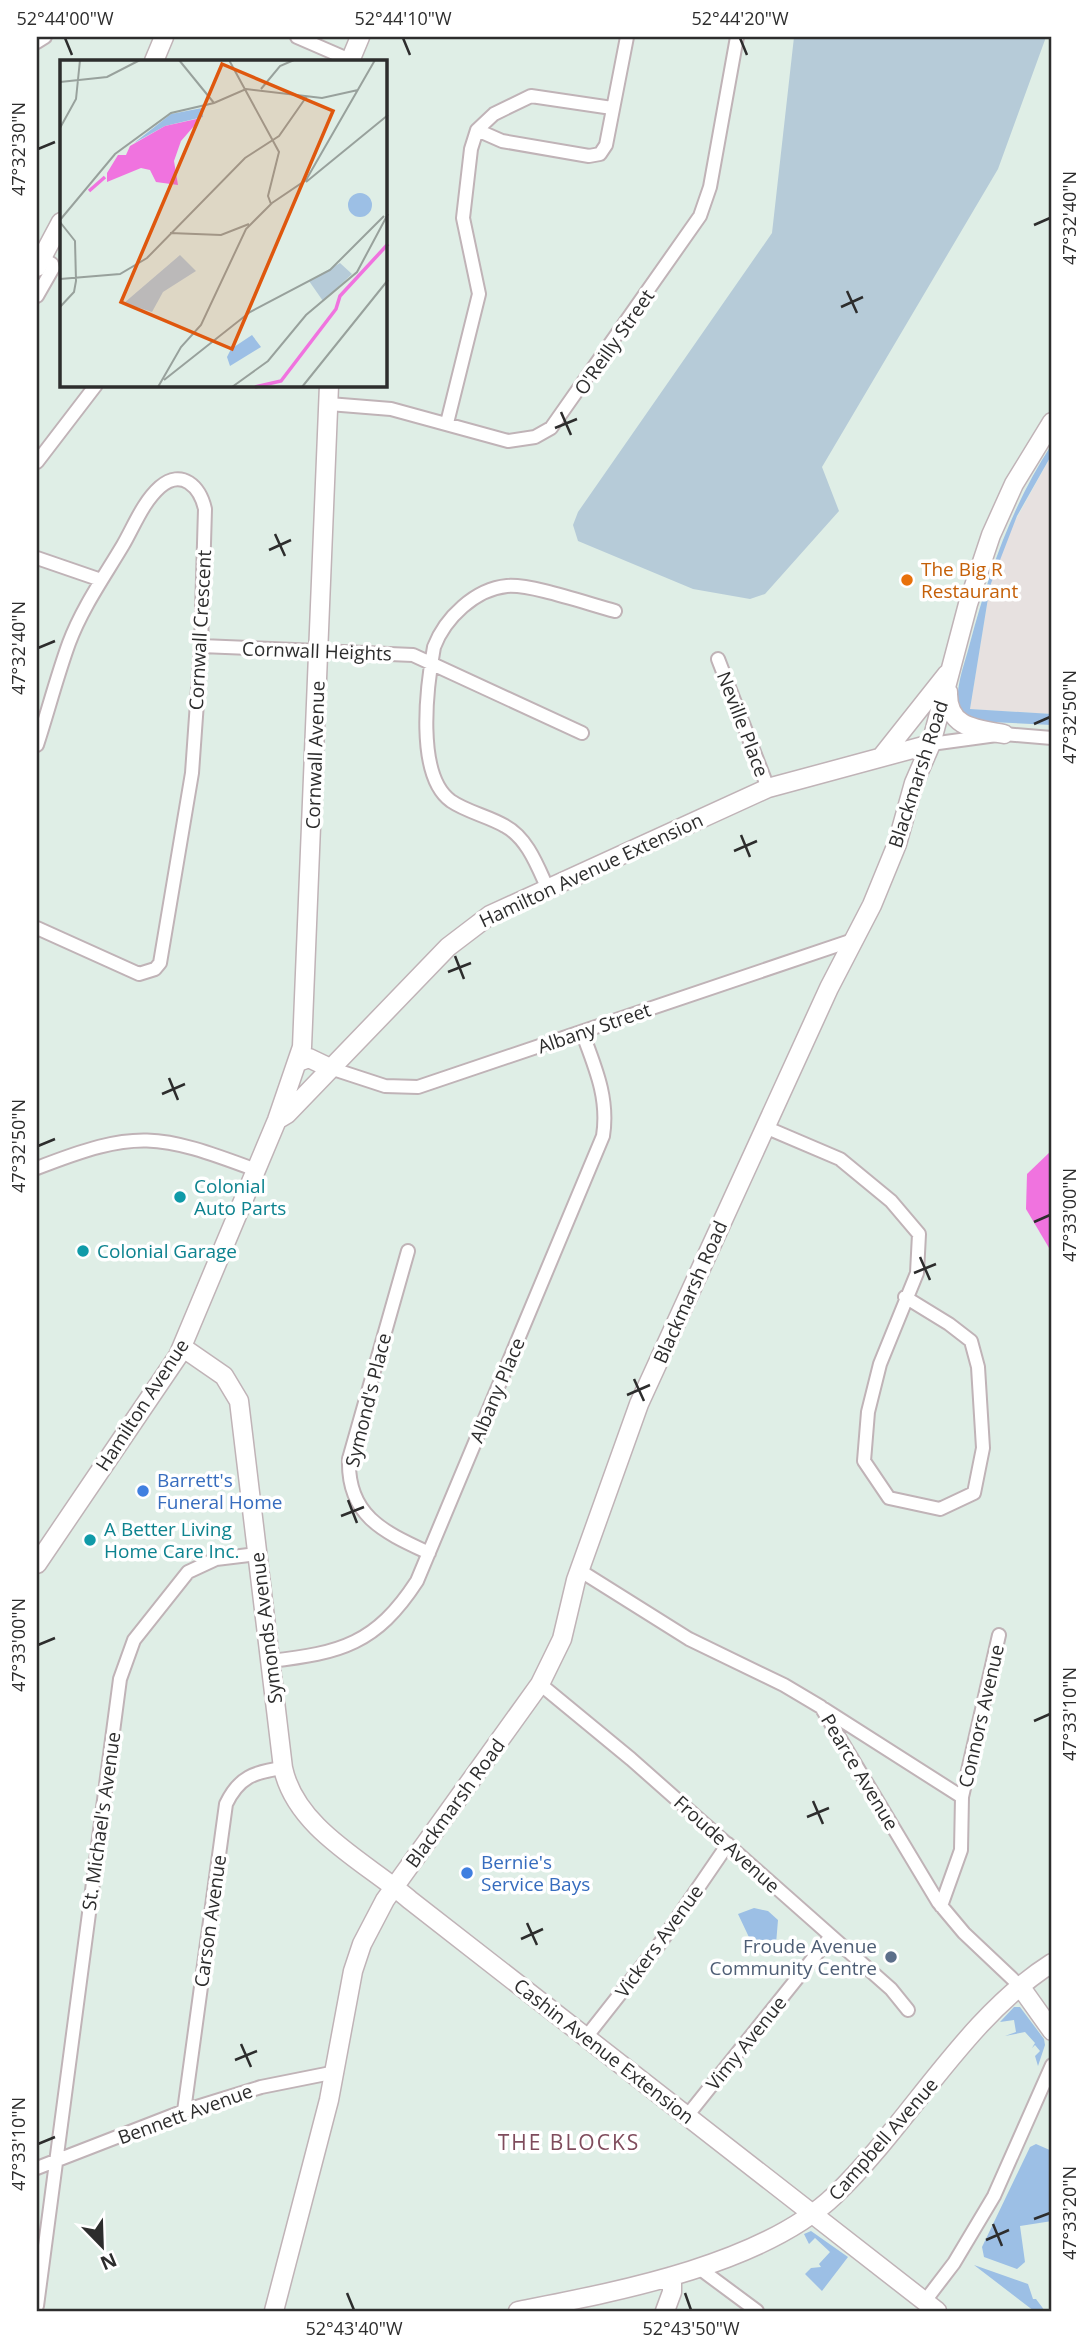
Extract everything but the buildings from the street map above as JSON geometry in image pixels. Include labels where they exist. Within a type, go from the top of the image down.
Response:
[{"type":"street","points":[[37,42],[45,37]]},
{"type":"street","points":[[154,60],[164,37]]},
{"type":"street","points":[[297,37],[348,60]]},
{"type":"street","points":[[350,60],[360,37]]},
{"type":"street","points":[[477,130],[502,141],[593,156],[605,148],[627,37]]},
{"type":"street","name":"O'Reilly Street","points":[[329,404],[382,408],[447,423],[499,440],[517,442],[543,433],[563,415],[700,216],[710,187],[737,37]]},
{"type":"street","points":[[447,423],[479,294],[463,218],[471,149],[477,130],[494,114],[531,96],[612,108]]},
{"type":"street","points":[[37,296],[53,266],[39,262],[60,224]]},
{"type":"street","points":[[37,462],[94,387]]},
{"type":"street","name":"Cornwall Avenue","points":[[277,1121],[298,1062],[305,1021],[330,387]]},
{"type":"street","name":"Blackmarsh Road","points":[[274,2311],[336,2071],[358,1958],[368,1931],[394,1887],[540,1684],[562,1639],[579,1570],[639,1404],[829,988],[856,939],[897,844],[917,776],[932,744],[949,671],[991,535],[1014,484],[1052,422]]},
{"type":"street","name":"Cornwall Crescent","points":[[37,745],[69,643],[101,580],[160,487],[172,480],[194,484],[201,493],[205,509],[201,646],[192,773],[160,963],[155,969],[139,974],[37,928]]},
{"type":"street","points":[[37,558],[101,580]]},
{"type":"street","points":[[547,887],[523,841],[514,832],[452,801],[437,782],[427,746],[431,662],[440,633],[449,621],[468,604],[497,588],[518,586],[615,611]]},
{"type":"street","name":"Cornwall Heights","points":[[201,646],[413,655],[582,733]]},
{"type":"street","name":"Neville Place","points":[[718,659],[768,788]]},
{"type":"street","points":[[949,671],[948,701],[955,720],[967,727],[1004,734],[1052,738]]},
{"type":"street","points":[[917,776],[900,761],[882,756],[949,671]]},
{"type":"street","points":[[932,744],[1004,734]]},
{"type":"street","name":"Hamilton Avenue Extension","points":[[277,1121],[287,1114],[467,930],[547,887],[768,788],[932,744]]},
{"type":"street","name":"Albany Street","points":[[298,1062],[309,1058],[384,1086],[418,1087],[856,939]]},
{"type":"street","name":"Albany Place","points":[[270,1661],[326,1653],[363,1638],[405,1600],[429,1553],[603,1136],[607,1111],[602,1087],[582,1032]]},
{"type":"street","name":"Hamilton Avenue","points":[[37,1564],[183,1347],[277,1121]]},
{"type":"street","points":[[765,1128],[840,1159],[891,1201],[919,1234],[917,1273],[905,1297],[880,1364],[867,1412],[864,1461],[889,1498],[940,1509],[974,1493],[984,1448],[978,1367],[971,1341],[905,1297]]},
{"type":"street","points":[[37,1168],[111,1143],[138,1138],[180,1143],[256,1170]]},
{"type":"street","name":"Symond's Place","points":[[408,1251],[349,1459],[349,1482],[355,1500],[387,1533],[429,1553]]},
{"type":"street","name":"Symonds Avenue","points":[[183,1347],[224,1376],[239,1401],[246,1441],[283,1768],[290,1791],[310,1819],[394,1887]]},
{"type":"street","name":"St. Michael's Avenue","points":[[37,2306],[120,1679],[134,1640],[188,1572],[216,1559],[257,1554]]},
{"type":"street","name":"Pearce Avenue","points":[[579,1570],[689,1639],[785,1685],[821,1707],[941,1906],[964,1933],[1020,1986]]},
{"type":"street","name":"Connors Avenue","points":[[941,1906],[961,1850],[962,1797],[999,1635]]},
{"type":"street","name":"Froude Avenue","points":[[540,1684],[728,1844],[891,1989],[908,2010]]},
{"type":"street","name":"Connors Avenue","points":[[821,1707],[962,1797]]},
{"type":"street","name":"Carson Avenue","points":[[184,2110],[226,1804],[243,1779],[253,1773],[283,1768]]},
{"type":"street","name":"Vickers Avenue","points":[[587,2036],[661,1942],[728,1844]]},
{"type":"street","name":"Cashin Avenue Extension","points":[[394,1887],[931,2306]]},
{"type":"street","name":"Vimy Avenue","points":[[687,2116],[831,1936]]},
{"type":"street","name":"Campbell Avenue","points":[[519,2311],[699,2268],[781,2233],[813,2215],[845,2185],[981,2025],[1020,1986],[1052,1963]]},
{"type":"street","points":[[1020,1986],[1052,2031]]},
{"type":"street","points":[[931,2306],[994,2196],[1052,2064]]},
{"type":"street","name":"Bennett Avenue","points":[[37,2168],[58,2162],[184,2110],[261,2087],[336,2071]]},
{"type":"street","points":[[699,2268],[757,2311]]},
{"type":"street","points":[[665,2311],[672,2292],[672,2276]]},
{"type":"shaded area","points":[[794,37],[1046,37],[998,169],[822,467],[839,511],[765,594],[750,599],[693,589],[578,541],[573,525],[578,512],[772,233]]},
{"type":"shaded area","points":[[1052,444],[1052,454],[1017,516],[990,586],[970,709],[1052,714],[1052,725],[969,721],[958,711],[958,693],[977,617],[1013,515]]},
{"type":"shaded area","points":[[1052,454],[1052,714],[970,709],[990,586],[1008,534]]},
{"type":"shaded area","points":[[1052,1150],[1052,1253],[1026,1209],[1027,1174]]},
{"type":"shaded area","points":[[754,1908],[768,1911],[778,1920],[776,1944],[756,1952],[738,1914]]},
{"type":"shaded area","points":[[1014,2007],[1020,2007],[1044,2039],[1045,2045],[1038,2066],[1035,2056],[1040,2051],[1035,2045],[1032,2048],[1035,2043],[1025,2032],[1005,2036],[1016,2032],[1014,2020],[1000,2022]]},
{"type":"shaded area","points":[[1036,2144],[1052,2151],[1052,2221],[1020,2226],[1025,2262],[1017,2269],[984,2257],[982,2247],[1030,2147]]},
{"type":"shaded area","points":[[811,2231],[848,2257],[822,2291],[805,2274],[811,2268],[821,2267],[819,2264],[830,2252],[815,2238],[809,2244],[804,2234]]},
{"type":"shaded area","points":[[974,2265],[1028,2284],[1033,2299],[1036,2299],[1045,2311],[1034,2311]]},
{"type":"place","name":"The Big R Restaurant","points":[[907,580]]},
{"type":"place","name":"Colonial Auto Parts","points":[[180,1197]]},
{"type":"place","name":"Colonial Garage","points":[[83,1251]]},
{"type":"place","name":"Barrett's Funeral Home","points":[[143,1491]]},
{"type":"place","name":"A Better Living Home Care Inc.","points":[[90,1540]]},
{"type":"place","name":"Bernie's Service Bays","points":[[467,1873]]},
{"type":"place","name":"Froude Avenue Community Centre","points":[[891,1957]]},
{"type":"district","name":"THE BLOCKS","points":[[569,2142]]}]
